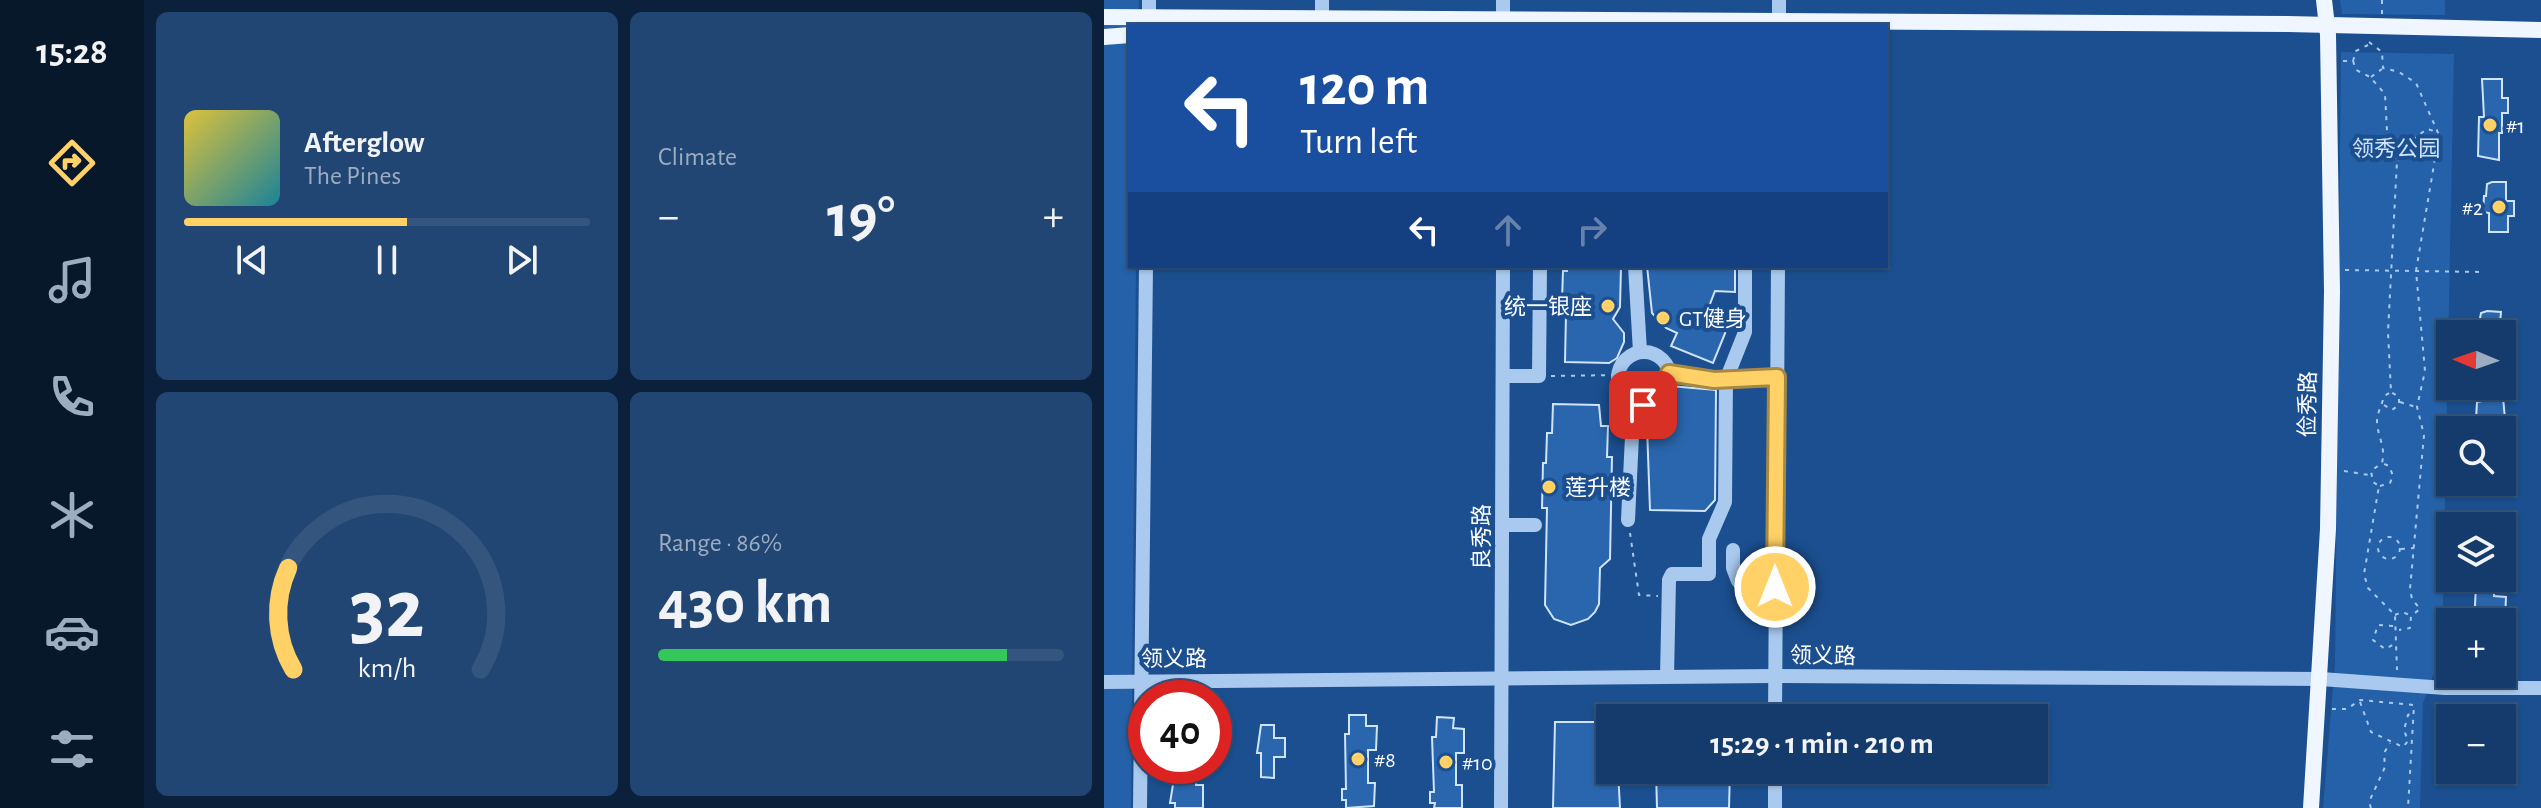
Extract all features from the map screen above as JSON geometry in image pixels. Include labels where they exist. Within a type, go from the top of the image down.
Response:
[{"type":"main road","name":"俭秀路","points":[[2311,808],[2321,679],[2328,469],[2331,270],[2329,61],[2324,0]]},
{"type":"main road","points":[[1104,17],[1149,22],[1641,24]]},
{"type":"main road","points":[[1888,26],[2328,30],[2369,40],[2541,39]]},
{"type":"main road","points":[[1888,31],[2541,30]]},
{"type":"main road","points":[[1104,37],[1128,35]]},
{"type":"street","points":[[1149,0],[1149,22]]},
{"type":"street","points":[[1322,0],[1322,21]]},
{"type":"street","points":[[1503,0],[1503,23]]},
{"type":"street","points":[[1779,0],[1779,24]]},
{"type":"street","points":[[1141,680],[1146,268]]},
{"type":"street","name":"良秀路","points":[[1501,808],[1503,268]]},
{"type":"street","points":[[1503,376],[1539,376],[1540,268]]},
{"type":"street","points":[[1635,268],[1640,352]]},
{"type":"street","points":[[1667,677],[1668,596],[1672,574],[1709,574],[1709,539],[1725,502],[1726,380],[1745,332],[1745,268]]},
{"type":"street","points":[[1775,704],[1778,268]]},
{"type":"street","points":[[1640,352],[1657,356],[1669,373],[1665,394],[1651,404],[1643,405],[1627,399],[1618,384],[1618,375],[1625,360],[1640,352]]},
{"type":"street","points":[[1669,373],[1726,380],[1777,377]]},
{"type":"street","points":[[1628,520],[1632,436],[1643,405]]},
{"type":"street","points":[[1503,525],[1535,525]]},
{"type":"street","points":[[1733,550],[1733,568],[1738,581],[1750,587],[1775,587]]},
{"type":"street","name":"领义路","points":[[1141,680],[1774,676],[2321,679],[2541,688]]},
{"type":"street","name":"领义路","points":[[1104,682],[1128,681]]},
{"type":"street","points":[[1140,784],[1140,808]]},
{"type":"street","points":[[1775,784],[1775,808]]},
{"type":"path","points":[[2383,68],[2382,52],[2369,40],[2356,51],[2353,61],[2360,74],[2370,77],[2385,94],[2387,131],[2397,161],[2388,332],[2391,392]]},
{"type":"path","points":[[2329,61],[2353,61]]},
{"type":"path","points":[[2370,77],[2383,68],[2399,72],[2416,83],[2437,131],[2439,145],[2416,271],[2425,371],[2417,407],[2424,435],[2410,589],[2412,599],[2420,609],[2411,616],[2410,628],[2378,625],[2372,636],[2381,648],[2396,643]]},
{"type":"path","points":[[2392,144],[2412,140],[2427,129],[2437,131]]},
{"type":"path","points":[[2397,161],[2410,148],[2439,145]]},
{"type":"path","points":[[2331,270],[2484,272]]},
{"type":"path","points":[[1539,376],[1618,375]]},
{"type":"path","points":[[2382,463],[2385,450],[2377,424],[2384,396],[2391,392],[2397,394],[2400,402]]},
{"type":"path","points":[[2400,402],[2417,407]]},
{"type":"path","points":[[2383,404],[2392,410],[2400,402]]},
{"type":"path","points":[[2370,475],[2375,465],[2382,463],[2389,466],[2393,476],[2387,485],[2379,486]]},
{"type":"path","points":[[2328,469],[2370,475],[2379,486]]},
{"type":"path","points":[[2379,486],[2364,574],[2368,588],[2395,615],[2397,684]]},
{"type":"path","points":[[1628,520],[1639,595],[1668,596]]},
{"type":"path","points":[[2390,537],[2397,540],[2400,549],[2396,557],[2389,559],[2381,557],[2378,546],[2381,540],[2390,537]]},
{"type":"path","points":[[2367,544],[2378,546]]},
{"type":"path","points":[[2400,549],[2414,548]]},
{"type":"path","points":[[2395,615],[2402,612],[2411,616]]},
{"type":"path","points":[[2319,708],[2347,709],[2360,700],[2414,705],[2408,808]]},
{"type":"path","points":[[2360,700],[2371,732],[2403,747],[2408,741],[2404,730],[2408,715],[2414,712]]},
{"type":"path","points":[[2371,808],[2369,802],[2385,767],[2384,753],[2391,742]]},
{"type":"green space","points":[[1104,0],[1139,0],[1138,24],[1128,24],[1128,268],[1136,268],[1132,680],[1128,680],[1128,784],[1131,784],[1131,808],[1104,808]]},
{"type":"green space","points":[[2340,0],[2445,0],[2445,15],[2342,14]]},
{"type":"green space","name":"领秀公园","points":[[2341,52],[2454,54],[2449,320],[2436,320],[2436,400],[2447,400],[2447,416],[2436,416],[2436,496],[2445,496],[2445,512],[2436,512],[2436,592],[2443,592],[2443,608],[2436,608],[2436,668],[2423,703],[2420,808],[2323,808],[2335,664]]},
{"type":"building","name":"#1","points":[[2482,79],[2502,79],[2502,98],[2508,98],[2508,113],[2502,113],[2502,133],[2499,133],[2499,160],[2478,156],[2479,117],[2484,117]]},
{"type":"building","name":"#2","points":[[2506,182],[2506,201],[2514,201],[2514,216],[2508,216],[2508,232],[2489,232],[2489,213],[2483,212],[2487,184]]},
{"type":"building","points":[[1567,268],[1621,268],[1620,307],[1613,319],[1624,333],[1624,342],[1617,358],[1609,363],[1565,362],[1566,314],[1562,300],[1563,271]]},
{"type":"building","points":[[1647,268],[1735,268],[1735,292],[1715,291],[1705,317],[1728,326],[1713,363],[1671,346],[1677,333],[1666,328],[1652,313]]},
{"type":"building","points":[[2501,312],[2500,320],[2480,320],[2481,313]]},
{"type":"building","points":[[1670,386],[1716,390],[1715,500],[1705,511],[1650,510],[1647,427],[1654,427]]},
{"type":"building","points":[[2503,400],[2505,416],[2476,416],[2477,402]]},
{"type":"building","points":[[1553,404],[1599,405],[1601,426],[1608,426],[1607,457],[1612,457],[1610,559],[1600,568],[1599,604],[1595,612],[1588,619],[1571,625],[1554,619],[1545,605],[1547,508],[1542,508],[1543,463],[1546,463],[1547,433],[1552,433]]},
{"type":"building","points":[[2476,592],[2494,592],[2494,596],[2506,597],[2506,608],[2475,608]]},
{"type":"building","name":"#8","points":[[1349,715],[1366,715],[1366,726],[1377,726],[1376,750],[1368,750],[1368,783],[1375,783],[1374,806],[1346,808],[1346,800],[1342,800],[1342,789],[1346,789],[1345,734],[1349,734]]},
{"type":"building","name":"#10","points":[[1437,717],[1454,718],[1453,728],[1464,729],[1464,753],[1456,753],[1456,785],[1462,785],[1462,808],[1434,808],[1435,803],[1430,803],[1430,792],[1434,792],[1432,737],[1436,737]]},
{"type":"building","points":[[1555,722],[1595,722],[1596,784],[1619,784],[1620,808],[1553,808]]},
{"type":"building","points":[[1261,725],[1274,725],[1274,738],[1285,738],[1285,757],[1274,757],[1274,778],[1261,777],[1261,753],[1257,753]]},
{"type":"building","points":[[1173,784],[1203,785],[1203,808],[1175,808],[1175,803],[1170,803]]},
{"type":"building","points":[[1656,784],[1730,784],[1729,808],[1657,808]]},
{"type":"place","name":"#1","points":[[2490,125]]},
{"type":"place","name":"#2","points":[[2499,207]]},
{"type":"place","name":"统一银座","points":[[1608,306]]},
{"type":"place","name":"GT健身","points":[[1663,318]]},
{"type":"place","name":"莲升楼","points":[[1549,487]]},
{"type":"place","name":"#8","points":[[1358,759]]},
{"type":"place","name":"#10","points":[[1446,762]]},
{"type":"route","points":[[1643,405],[1659,400],[1665,394],[1669,386],[1669,373],[1714,380],[1777,377],[1775,587]]}]
